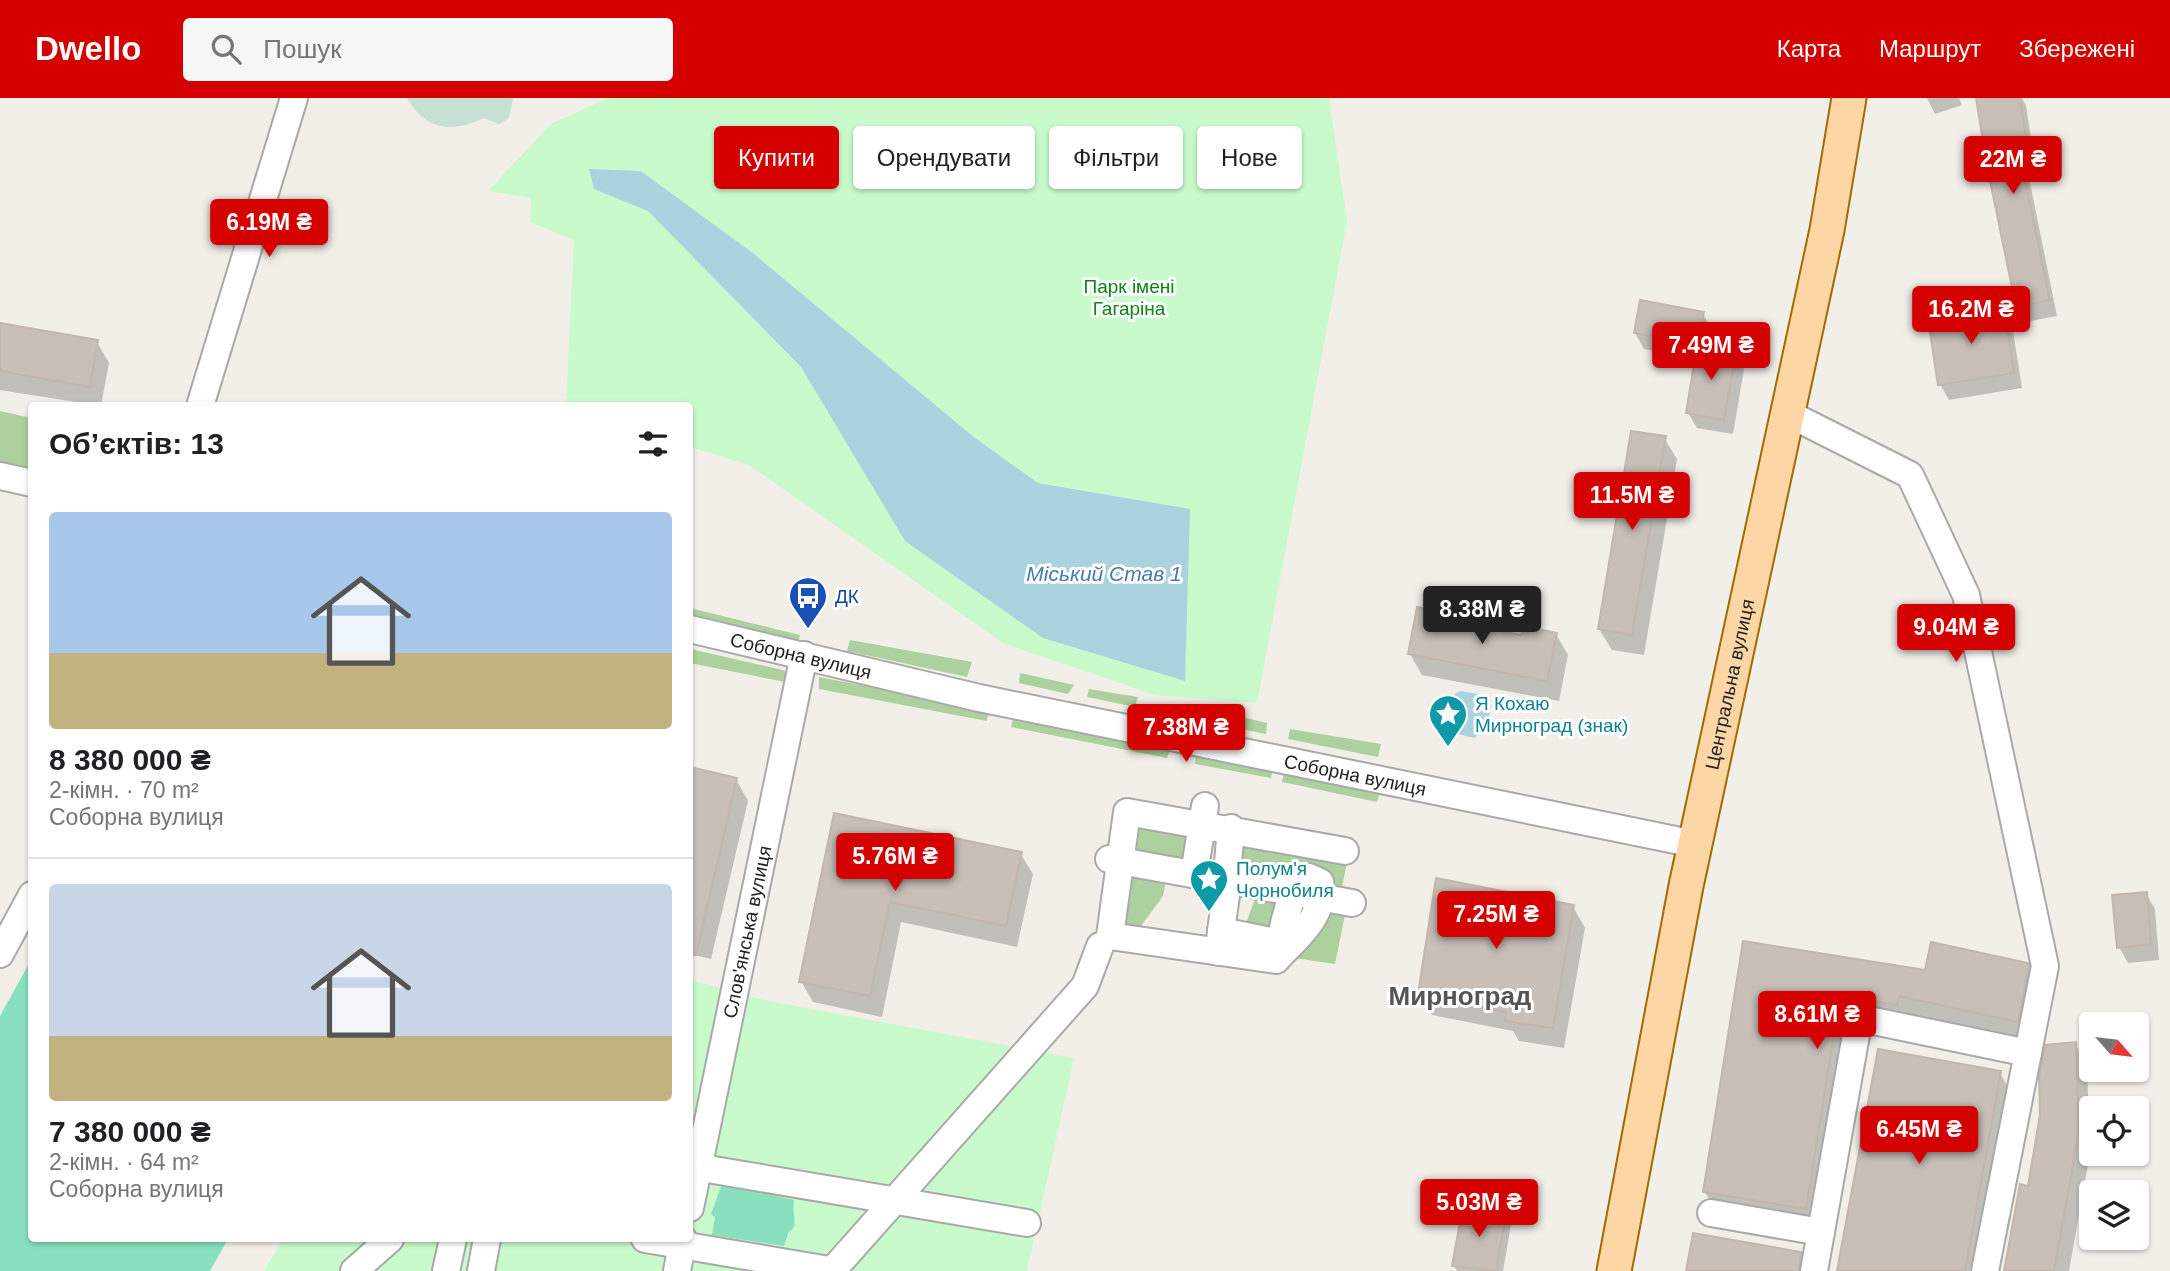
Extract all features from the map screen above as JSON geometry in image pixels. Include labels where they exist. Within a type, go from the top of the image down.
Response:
[{"type":"main road","name":"Центральна вулиця","points":[[1614,1271],[1695,844],[1827,230],[1849,98]]},
{"type":"street","points":[[201,402],[294,98]]},
{"type":"street","points":[[1787,413],[1910,475],[1966,594],[2045,966],[1985,1271]]},
{"type":"street","points":[[0,476],[28,482]]},
{"type":"street","name":"Соборна вулиця","points":[[693,630],[979,698],[1695,844]]},
{"type":"street","name":"Слов'янська вулиця","points":[[694,1167],[804,655]]},
{"type":"street","points":[[1194,874],[1205,806]]},
{"type":"street","points":[[1294,892],[1301,881],[1309,877],[1320,882],[1322,891],[1314,919],[1278,952],[1220,942],[1110,936],[1127,811],[1345,851]]},
{"type":"street","points":[[1231,828],[1227,874],[1261,878],[1265,887]]},
{"type":"street","points":[[1109,859],[1352,903]]},
{"type":"street","points":[[1220,942],[1228,881]]},
{"type":"street","points":[[0,954],[28,902]]},
{"type":"street","points":[[677,1271],[683,1242],[834,1271],[1085,986],[1100,946]]},
{"type":"street","points":[[1814,1271],[1859,1018],[2028,1053]]},
{"type":"street","points":[[694,1167],[1027,1223]]},
{"type":"street","points":[[1711,1213],[1821,1232]]},
{"type":"street","points":[[354,1271],[387,1242]]},
{"type":"street","points":[[446,1271],[452,1242]]},
{"type":"street","points":[[481,1271],[486,1242]]},
{"type":"green space","points":[[407,98],[513,99],[509,118],[499,124],[484,118],[451,127],[431,123],[414,109]]},
{"type":"green space","name":"Парк імені Гагаріна","points":[[608,98],[1329,98],[1347,221],[1257,703],[1155,695],[1003,643],[749,465],[693,448],[693,402],[566,402],[574,240],[530,222],[531,198],[488,191],[551,124]],"holes":[[[589,169],[641,171],[754,254],[975,438],[1038,483],[1189,509],[905,541],[801,367],[648,211]]]},
{"type":"green space","points":[[0,411],[28,417],[28,470],[0,463]]},
{"type":"green space","points":[[693,609],[800,635],[798,642],[693,620]]},
{"type":"green space","points":[[850,640],[972,662],[967,677],[847,651]]},
{"type":"green space","points":[[693,650],[787,671],[785,682],[693,664]]},
{"type":"green space","points":[[1020,673],[1074,685],[1068,694],[1019,683]]},
{"type":"green space","points":[[819,677],[989,710],[987,721],[819,689]]},
{"type":"green space","points":[[1089,689],[1138,697],[1135,707],[1087,697]]},
{"type":"green space","points":[[1202,707],[1267,723],[1266,734],[1200,721]]},
{"type":"green space","points":[[1014,715],[1172,745],[1167,758],[1011,727]]},
{"type":"green space","points":[[1290,729],[1381,744],[1378,757],[1288,739]]},
{"type":"green space","points":[[1196,751],[1273,768],[1271,778],[1195,764]]},
{"type":"green space","points":[[1284,771],[1381,788],[1377,802],[1282,782]]},
{"type":"green space","points":[[1137,821],[1192,830],[1188,865],[1135,856]]},
{"type":"green space","points":[[1243,838],[1348,858],[1342,887],[1234,869]]},
{"type":"green space","points":[[1128,865],[1167,876],[1163,896],[1135,934],[1119,926]]},
{"type":"green space","points":[[1258,891],[1283,897],[1274,938],[1243,931]]},
{"type":"green space","points":[[1325,911],[1345,915],[1335,964],[1288,957]]},
{"type":"green space","points":[[28,965],[28,1242],[226,1242],[210,1271],[0,1271],[0,1016]]},
{"type":"green space","points":[[693,981],[769,1001],[1074,1058],[1027,1271],[264,1271],[281,1242],[693,1242]]},
{"type":"green space","points":[[722,1184],[794,1200],[794,1227],[788,1233],[784,1246],[712,1235],[715,1217],[711,1214]]},
{"type":"water","name":"Міський Став 1","points":[[589,169],[641,171],[754,254],[975,438],[1038,483],[1190,509],[1185,681],[1043,638],[905,541],[801,367],[648,211],[594,189]]},
{"type":"water","points":[[1460,691],[1484,695],[1491,705],[1487,729],[1474,738],[1453,733],[1444,720],[1449,698]]},
{"type":"building","points":[[1976,98],[2020,98],[2029,156],[2020,157],[2050,300],[2016,307]]},
{"type":"building","points":[[1640,300],[1704,312],[1697,345],[1634,333]]},
{"type":"building","points":[[2004,307],[2014,373],[1938,385],[1928,319]]},
{"type":"building","points":[[0,323],[98,340],[90,387],[0,371]]},
{"type":"building","points":[[1697,345],[1736,351],[1724,420],[1686,413]]},
{"type":"building","points":[[1631,431],[1666,436],[1632,635],[1598,629]]},
{"type":"building","points":[[1417,607],[1451,613],[1450,621],[1521,635],[1523,626],[1557,633],[1547,681],[1408,654]]},
{"type":"building","points":[[693,768],[737,778],[696,955],[693,955]]},
{"type":"building","points":[[834,813],[1022,852],[1006,926],[890,902],[870,996],[799,982]]},
{"type":"building","points":[[1436,878],[1574,905],[1553,1028],[1505,1021],[1506,1012],[1418,994]]},
{"type":"building","points":[[2147,892],[2151,944],[2117,948],[2112,895]]},
{"type":"building","points":[[1743,941],[1925,970],[1931,942],[2028,963],[2029,966],[2018,1022],[1899,996],[1897,1005],[1840,996],[1806,1209],[1703,1192]]},
{"type":"building","points":[[2076,1042],[2079,1131],[2054,1271],[2004,1271],[2020,1184],[2028,1186],[2040,1115],[2039,1077],[2045,1045]]},
{"type":"building","points":[[1878,1049],[2001,1071],[1965,1271],[1837,1271]]},
{"type":"building","points":[[1463,1206],[1506,1213],[1496,1271],[1452,1266]]},
{"type":"building","points":[[1693,1233],[1801,1252],[1799,1271],[1686,1271]]},
{"type":"place","name":"ДК","points":[[808,630]]},
{"type":"place","name":"Я Кохаю Мирноград (знак)","points":[[1448,748]]},
{"type":"place","name":"Полум'я Чорнобиля","points":[[1209,913]]},
{"type":"district","name":"Мирноград","points":[[1460,996]]}]
